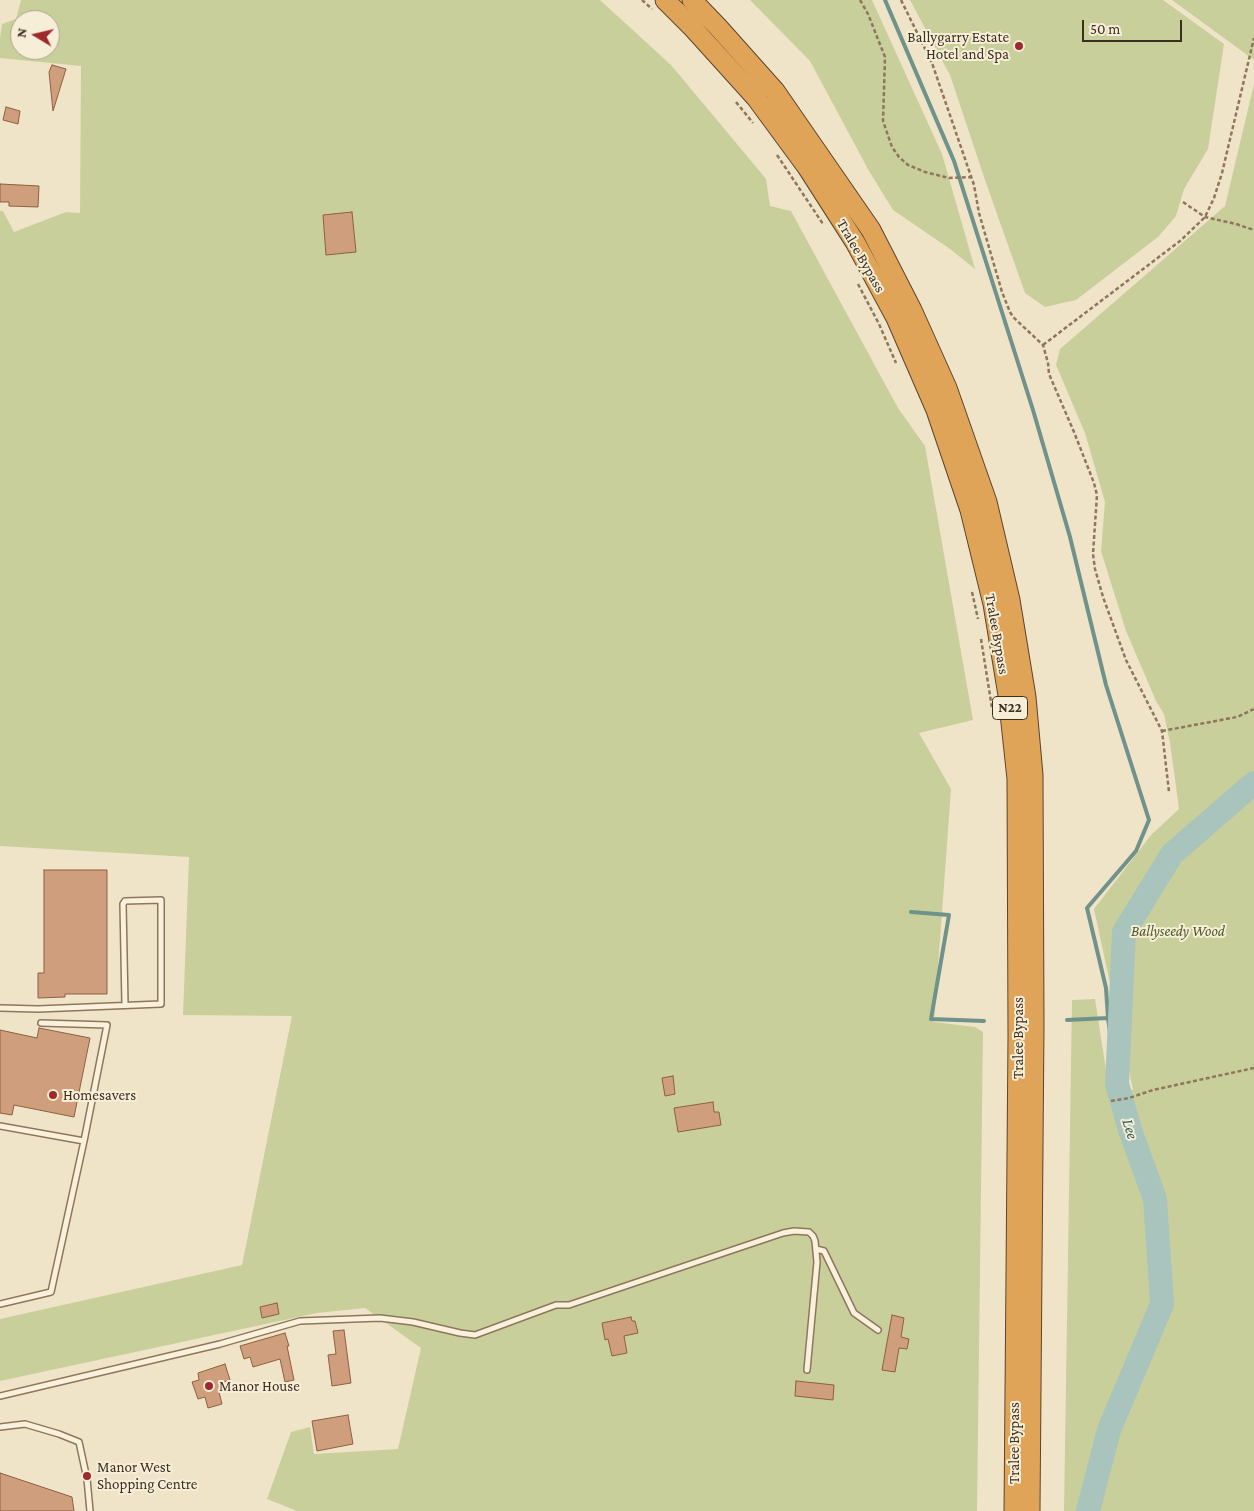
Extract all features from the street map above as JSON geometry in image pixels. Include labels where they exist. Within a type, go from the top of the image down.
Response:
[{"type":"highway","name":"Tralee Bypass","points":[[692,0],[775,91],[871,230],[912,310],[947,388],[986,502],[1010,600],[1026,697],[1033,775],[1034,1026],[1030,1511]]},
{"type":"highway","name":"Tralee Bypass","points":[[661,8],[692,27],[757,99],[807,168],[859,250],[896,318],[936,410],[970,510],[993,604],[1008,695],[1017,779],[1018,1036],[1014,1511]]},
{"type":"lane","points":[[0,1008],[38,1009],[161,1004],[161,900],[125,901],[123,904],[125,1005]]},
{"type":"lane","points":[[0,1304],[50,1292],[84,1141],[107,1025],[41,1023]]},
{"type":"lane","points":[[0,1126],[84,1141]]},
{"type":"lane","points":[[0,1396],[220,1344],[300,1321],[380,1318],[413,1322],[475,1335],[556,1305],[569,1305],[794,1231],[810,1232],[814,1236],[816,1249],[807,1370]]},
{"type":"lane","points":[[816,1249],[824,1251],[854,1313],[878,1330]]},
{"type":"lane","points":[[0,1427],[25,1424],[79,1442],[87,1479],[90,1511]]},
{"type":"path","points":[[642,0],[661,8]]},
{"type":"path","points":[[860,0],[868,14],[885,57],[883,121],[892,147],[908,165],[925,172],[953,178],[971,177]]},
{"type":"path","points":[[901,0],[932,63],[974,185],[979,213],[1002,292],[1013,317],[1043,345],[1048,363],[1048,374],[1094,483],[1097,495],[1092,554],[1098,581],[1129,666],[1162,731],[1169,792]]},
{"type":"path","points":[[1043,345],[1180,241],[1204,217],[1214,198],[1222,173],[1254,38]]},
{"type":"path","points":[[734,99],[756,127]]},
{"type":"path","points":[[773,149],[828,232]]},
{"type":"path","points":[[1183,202],[1204,217],[1254,230]]},
{"type":"path","points":[[857,282],[898,366]]},
{"type":"path","points":[[972,591],[978,619]]},
{"type":"path","points":[[981,638],[993,714]]},
{"type":"path","points":[[1162,731],[1236,718],[1254,709]]},
{"type":"path","points":[[1111,1101],[1254,1068]]},
{"type":"green space","points":[[21,0],[600,0],[671,65],[766,179],[770,206],[791,211],[898,408],[925,446],[973,720],[919,733],[951,789],[934,1022],[975,1027],[983,1032],[977,1511],[297,1511],[267,1499],[291,1432],[310,1427],[314,1454],[398,1449],[421,1348],[365,1308],[317,1313],[0,1381],[0,1319],[242,1265],[292,1016],[183,1015],[189,857],[0,846],[0,211],[3,211],[14,232],[66,212],[80,213],[81,66],[20,60],[60,60],[60,10],[18,10]]},
{"type":"green space","points":[[750,0],[872,0],[942,154],[975,269],[950,249],[893,210],[869,171],[810,61]]},
{"type":"green space","points":[[910,0],[1163,0],[1224,44],[1208,149],[1184,189],[1176,216],[1158,237],[1076,300],[1045,307],[1025,293],[950,75]]},
{"type":"green space","points":[[1172,0],[1254,0],[1254,60]]},
{"type":"green space","points":[[10,21],[10,59],[0,58],[2,24]]},
{"type":"green space","name":"Ballyseedy Wood","points":[[1254,84],[1254,1511],[1064,1511],[1072,1000],[1095,999],[1109,1089],[1133,1090],[1094,909],[1151,835],[1179,809],[1164,714],[1156,701],[1126,631],[1101,551],[1105,502],[1085,433],[1056,365],[1060,349],[1225,206]]},
{"type":"building","points":[[52,65],[66,69],[53,111],[49,72]]},
{"type":"building","points":[[6,107],[20,111],[18,124],[3,120]]},
{"type":"building","points":[[0,184],[39,186],[38,207],[9,206],[9,202],[0,202]]},
{"type":"building","points":[[352,212],[356,252],[326,255],[323,215]]},
{"type":"building","points":[[44,870],[107,870],[107,994],[65,994],[65,997],[38,998],[38,973],[44,973]]},
{"type":"building","points":[[39,1028],[90,1038],[74,1117],[14,1105],[12,1115],[0,1113],[0,1030],[37,1038]]},
{"type":"building","points":[[673,1076],[675,1094],[665,1096],[662,1078]]},
{"type":"building","points":[[713,1102],[714,1112],[719,1112],[721,1125],[678,1132],[674,1108]]},
{"type":"building","points":[[277,1303],[279,1314],[262,1318],[260,1307]]},
{"type":"building","points":[[892,1315],[904,1318],[901,1337],[909,1339],[907,1349],[899,1348],[895,1372],[882,1370]]},
{"type":"building","points":[[631,1317],[632,1321],[635,1321],[638,1333],[624,1336],[627,1353],[612,1356],[608,1339],[605,1340],[602,1323]]},
{"type":"building","points":[[344,1330],[351,1383],[332,1386],[328,1355],[336,1354],[333,1331]]},
{"type":"building","points":[[285,1333],[294,1380],[285,1382],[280,1359],[253,1367],[250,1357],[244,1359],[240,1346]]},
{"type":"building","name":"Manor House","points":[[225,1364],[230,1380],[224,1382],[226,1390],[219,1392],[222,1404],[208,1408],[205,1397],[198,1399],[192,1382],[199,1380],[198,1373]]},
{"type":"building","points":[[796,1381],[834,1385],[833,1400],[795,1396]]},
{"type":"building","points":[[348,1415],[353,1444],[317,1451],[312,1421]]},
{"type":"building","points":[[0,1473],[72,1497],[74,1511],[0,1511]]},
{"type":"waterway","points":[[885,0],[954,161],[1033,410],[1070,537],[1106,685],[1149,820],[1136,851],[1087,908],[1106,988],[1117,1084]]},
{"type":"waterway","name":"Lee","points":[[1088,1511],[1109,1430],[1162,1304],[1155,1199],[1130,1130],[1117,1084],[1124,932],[1172,854],[1254,783]]},
{"type":"waterway","points":[[911,912],[949,915],[931,1019],[984,1021]]},
{"type":"waterway","points":[[1067,1020],[1108,1018]]},
{"type":"place","name":"Ballygarry Estate Hotel and Spa","points":[[1019,46]]},
{"type":"place","name":"Homesavers","points":[[53,1095]]},
{"type":"place","name":"Manor House","points":[[209,1386]]},
{"type":"place","name":"Manor West Shopping Centre","points":[[87,1476]]}]
